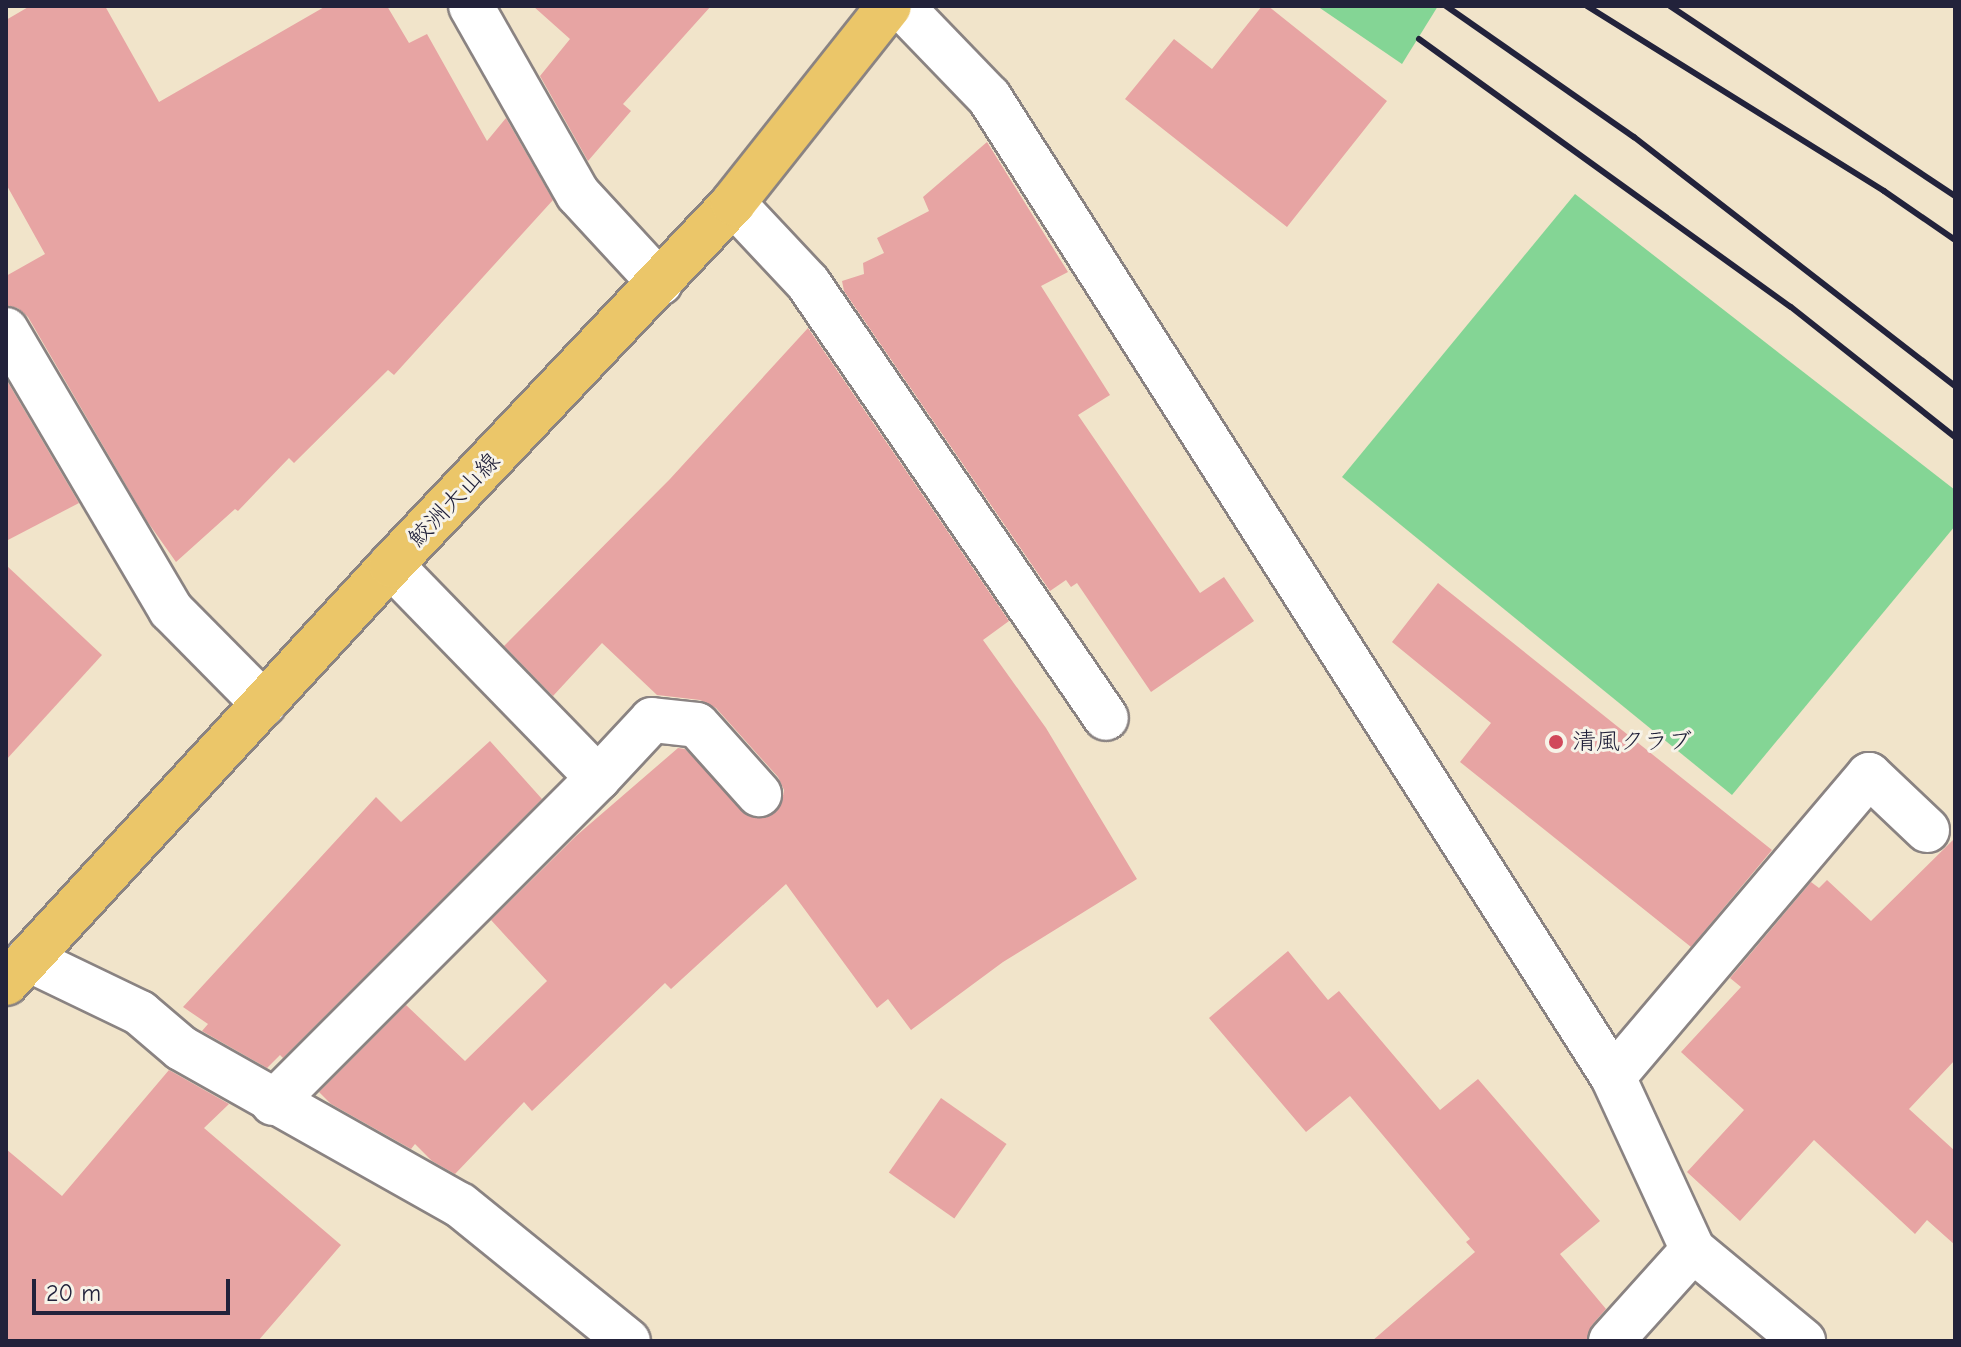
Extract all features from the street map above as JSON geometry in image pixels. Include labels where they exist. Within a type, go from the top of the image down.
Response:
[{"type":"main road","name":"鮫洲大山線","points":[[17,971],[391,565],[733,203],[889,6]]},
{"type":"street","points":[[471,6],[578,194],[660,283]]},
{"type":"street","points":[[901,6],[989,97],[1613,1077],[1693,1250],[1803,1341]]},
{"type":"street","points":[[733,203],[808,283],[1106,718]]},
{"type":"street","points":[[6,330],[171,610],[264,704]]},
{"type":"street","points":[[391,565],[598,778]]},
{"type":"street","points":[[273,1103],[598,778],[652,720],[697,725],[759,794]]},
{"type":"street","points":[[1613,1077],[1869,775],[1927,830]]},
{"type":"street","points":[[17,971],[140,1013],[181,1048],[273,1103],[460,1205],[628,1341]]},
{"type":"street","points":[[1611,1341],[1693,1250]]},
{"type":"green space","points":[[1317,6],[1438,6],[1402,64]]},
{"type":"green space","points":[[1575,194],[1955,490],[1955,526],[1732,795],[1342,477]]},
{"type":"building","points":[[30,6],[105,6],[159,102],[326,6],[387,6],[409,43],[427,34],[487,141],[506,118],[553,200],[394,375],[388,370],[294,463],[289,458],[238,511],[235,509],[176,562],[147,521],[28,317],[18,308],[6,305],[6,276],[45,254],[6,184],[6,20]]},
{"type":"building","points":[[533,6],[711,6],[623,104],[631,111],[588,161],[540,76],[570,39]]},
{"type":"building","points":[[1262,6],[1268,6],[1387,101],[1287,227],[1125,99],[1174,39],[1212,69]]},
{"type":"building","points":[[987,142],[1068,272],[1041,286],[1110,395],[1078,415],[1200,593],[1224,577],[1254,621],[1151,692],[1077,583],[1071,587],[1066,580],[1050,591],[844,291],[842,281],[864,274],[863,263],[884,253],[877,238],[929,211],[923,197]]},
{"type":"building","points":[[808,328],[1009,621],[983,640],[1046,728],[1137,879],[1003,962],[911,1030],[888,999],[877,1008],[786,884],[671,989],[665,983],[532,1111],[524,1102],[455,1174],[432,1161],[415,1144],[411,1149],[331,1104],[319,1092],[406,1005],[465,1061],[547,981],[491,920],[576,836],[678,748],[685,749],[751,817],[765,818],[776,812],[782,802],[784,790],[778,777],[716,708],[700,700],[657,695],[602,643],[553,696],[504,646],[670,479]]},
{"type":"building","points":[[6,379],[79,503],[6,541]]},
{"type":"building","points":[[6,565],[102,655],[6,760]]},
{"type":"building","name":"清風クラブ","points":[[1438,583],[1772,850],[1691,947],[1460,762],[1491,723],[1392,642]]},
{"type":"building","points":[[490,741],[542,799],[283,1058],[280,1055],[267,1068],[202,1031],[208,1024],[183,1007],[376,797],[401,822]]},
{"type":"building","points":[[1955,838],[1955,1060],[1909,1109],[1955,1151],[1955,1245],[1927,1220],[1915,1234],[1814,1140],[1740,1221],[1687,1172],[1744,1110],[1681,1052],[1741,987],[1730,978],[1811,882],[1819,888],[1827,880],[1871,921]]},
{"type":"building","points":[[1288,951],[1328,1000],[1339,991],[1440,1110],[1478,1079],[1600,1221],[1560,1254],[1606,1309],[1592,1325],[1587,1341],[1372,1341],[1475,1252],[1466,1242],[1470,1239],[1350,1096],[1306,1132],[1209,1018]]},
{"type":"building","points":[[169,1070],[229,1104],[204,1128],[341,1245],[258,1341],[6,1341],[6,1149],[62,1196]]},
{"type":"building","points":[[941,1098],[1007,1144],[954,1218],[889,1173]]},
{"type":"railway","points":[[1446,6],[1634,137],[1955,386]]},
{"type":"railway","points":[[1587,6],[1884,191],[1955,240]]},
{"type":"railway","points":[[1670,6],[1955,196]]},
{"type":"railway","points":[[1419,39],[1791,307],[1955,437]]},
{"type":"place","name":"清風クラブ","points":[[1556,742]]}]
